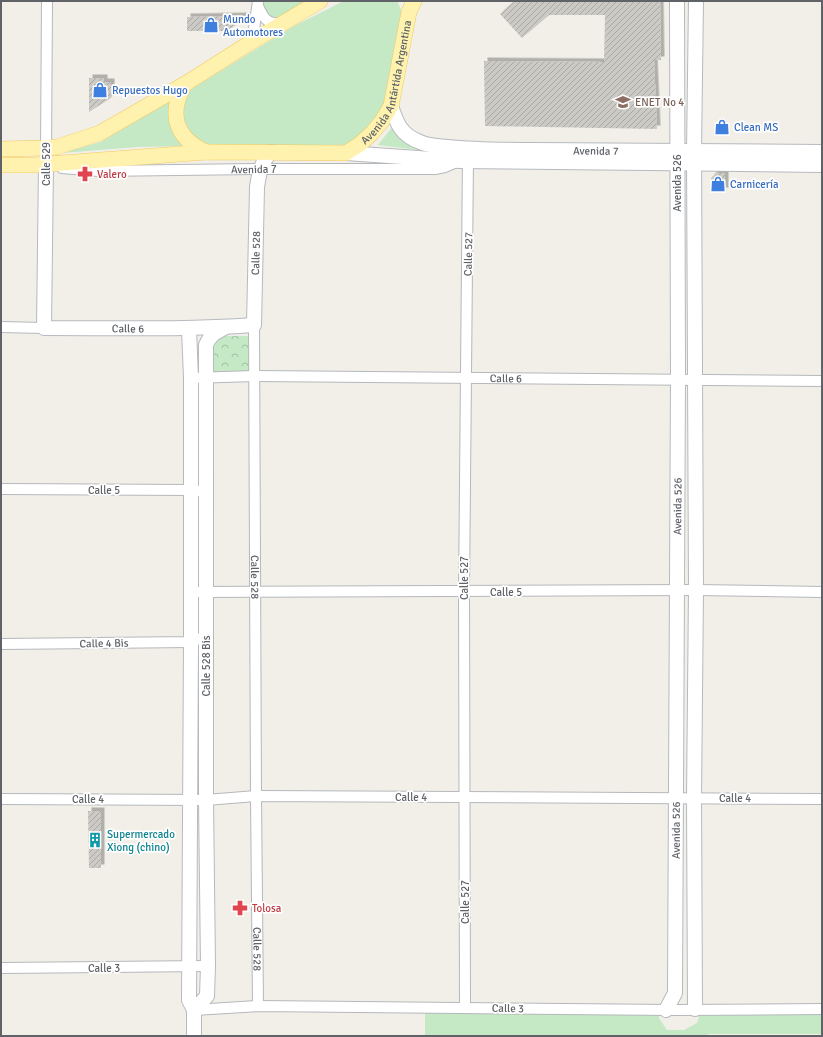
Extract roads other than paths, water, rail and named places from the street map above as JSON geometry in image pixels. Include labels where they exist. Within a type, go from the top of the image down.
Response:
[{"type":"main road","points":[[1,149],[46,148],[100,133],[184,84],[320,1]]},
{"type":"main road","name":"Avenida 526","points":[[666,1010],[675,993],[678,379],[677,1]]},
{"type":"main road","name":"Avenida 526","points":[[695,1009],[694,798],[696,380],[694,157],[696,1]]},
{"type":"main road","name":"Avenida Antártida Argentina","points":[[346,153],[360,144],[372,133],[382,121],[391,106],[410,5]]},
{"type":"main road","points":[[184,84],[178,94],[176,106],[176,118],[179,129],[190,143],[206,152]]},
{"type":"main road","name":"Avenida 7","points":[[391,106],[397,124],[411,138],[421,143],[466,157]]},
{"type":"main road","name":"Avenida 7","points":[[1,165],[46,164],[206,152],[346,153],[466,157],[677,158],[822,152]]},
{"type":"main road","name":"Calle 528","points":[[254,325],[257,187],[260,169],[263,162],[271,152]]},
{"type":"main road","name":"Avenida 7","points":[[694,157],[822,164]]},
{"type":"main road","name":"Calle 529","points":[[44,328],[46,164]]},
{"type":"main road","name":"Calle 6","points":[[44,328],[189,328],[254,325]]},
{"type":"main road","name":"Calle 528 Bis","points":[[194,1010],[207,996],[208,966],[206,800],[206,345],[209,338],[214,333],[226,327]]},
{"type":"main road","name":"Calle 528 Bis","points":[[189,328],[191,378],[189,1000],[194,1010],[194,1036]]},
{"type":"street","name":"Calle 529","points":[[46,164],[47,1]]},
{"type":"street","points":[[258,3],[263,16],[267,20],[281,24]]},
{"type":"street","points":[[248,44],[254,29],[258,3]]},
{"type":"street","name":"Avenida 7","points":[[46,164],[58,168],[98,172],[260,169],[435,169],[445,167],[466,157]]},
{"type":"street","name":"Calle 527","points":[[465,1007],[464,592],[466,157]]},
{"type":"street","name":"Calle 528","points":[[254,325],[258,1006]]},
{"type":"street","name":"Calle 6","points":[[1,327],[44,328]]},
{"type":"street","name":"Calle 6","points":[[191,378],[255,376],[466,379],[822,380]]},
{"type":"street","name":"Calle 5","points":[[1,489],[190,490],[207,492]]},
{"type":"street","name":"Calle 5","points":[[191,592],[696,590],[822,592]]},
{"type":"street","name":"Calle 4 Bis","points":[[1,644],[191,642],[206,636]]},
{"type":"street","name":"Calle 4","points":[[1,799],[206,800],[256,796],[822,799]]},
{"type":"street","name":"Calle 3","points":[[1,968],[208,966]]},
{"type":"street","name":"Calle 3","points":[[194,1010],[258,1006],[666,1010],[822,1009]]},
{"type":"place","name":"Mundo Automotores","points":[[211,25]]},
{"type":"place","name":"Repuestos Hugo","points":[[100,90]]},
{"type":"place","name":"ENET No 4","points":[[623,102]]},
{"type":"place","name":"Clean MS","points":[[722,127]]},
{"type":"place","name":"Valero","points":[[85,174]]},
{"type":"place","name":"Carnicería","points":[[718,184]]},
{"type":"place","name":"Supermercado Xiong (chino)","points":[[95,840]]},
{"type":"place","name":"Tolosa","points":[[240,908]]}]
